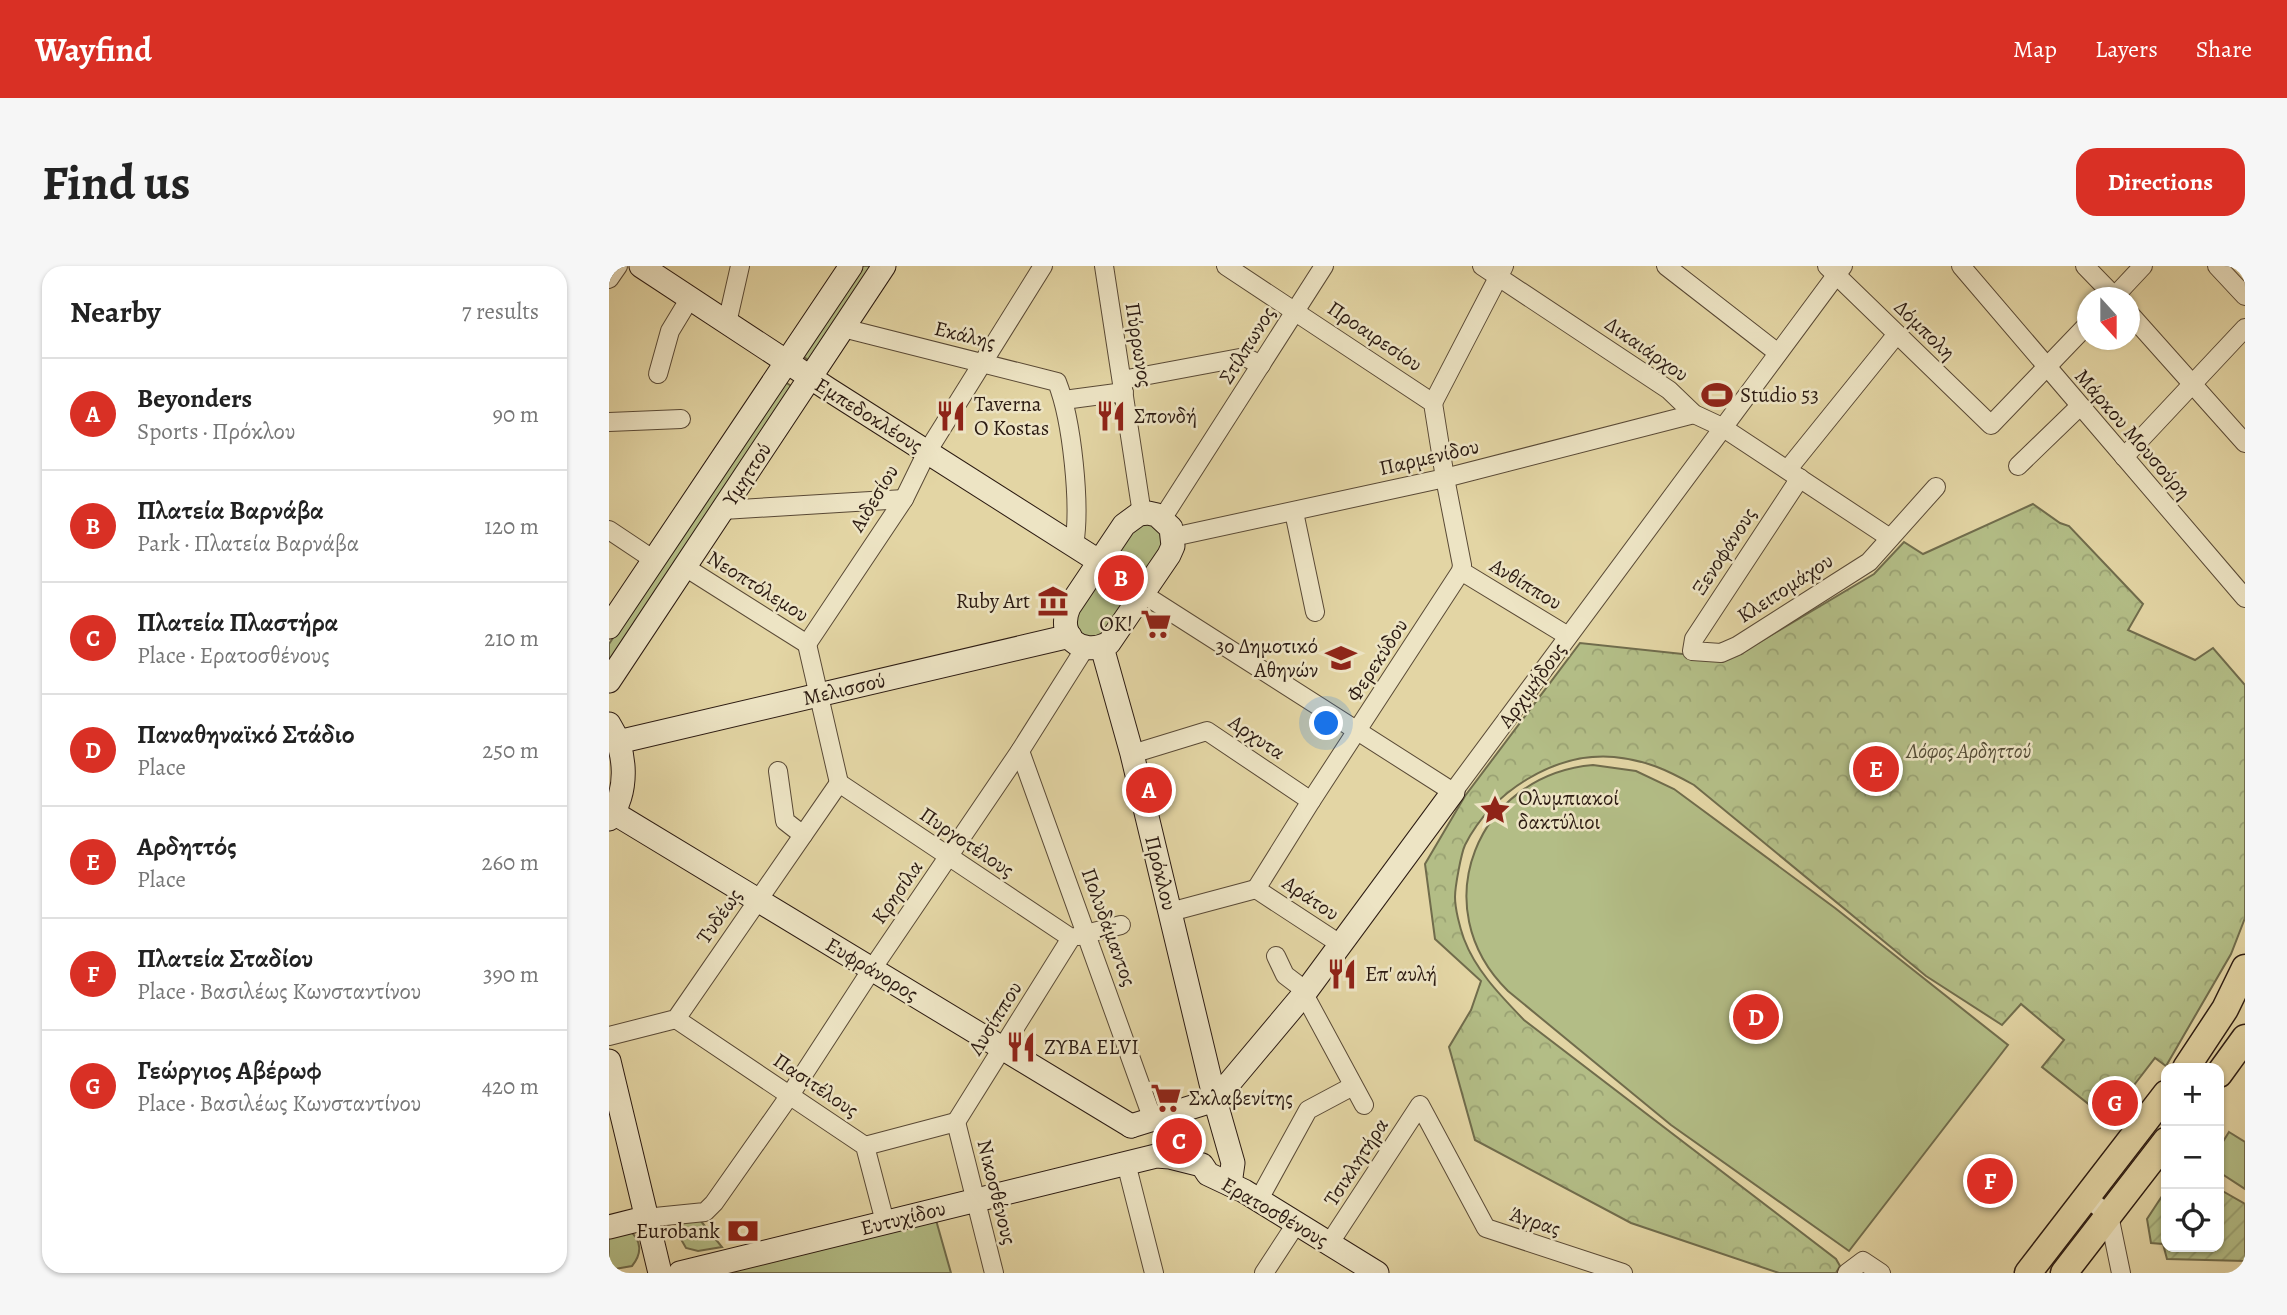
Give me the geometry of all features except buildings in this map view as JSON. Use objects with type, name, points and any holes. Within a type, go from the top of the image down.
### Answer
[{"type":"main road","points":[[2189,1063],[2214,1027],[2245,968]]},
{"type":"main road","points":[[2224,1068],[2244,1042]]},
{"type":"main road","points":[[2028,1273],[2161,1100]]},
{"type":"main road","points":[[2064,1273],[2161,1148]]},
{"type":"street","points":[[609,279],[618,266]]},
{"type":"street","name":"Εμπεδοκλέους","points":[[641,266],[810,378],[1100,562]]},
{"type":"street","points":[[727,323],[740,266]]},
{"type":"street","name":"Υμηττού","points":[[609,627],[851,266]]},
{"type":"street","name":"Υμηττού","points":[[609,681],[884,266]]},
{"type":"street","name":"Αιδεσίου","points":[[807,644],[904,499],[927,452],[1043,266]]},
{"type":"street","name":"Πύρρωνος","points":[[1104,266],[1123,386],[1159,523]]},
{"type":"street","name":"Στίλπωνος","points":[[1159,523],[1324,266]]},
{"type":"street","name":"Δικαιάρχου","points":[[1482,266],[1501,271],[1669,390],[1694,414],[1722,427],[1891,538]]},
{"type":"street","points":[[1666,266],[1778,353]]},
{"type":"street","name":"Μάρκου Μουσούρη","points":[[1961,266],[2245,598]]},
{"type":"street","points":[[2085,266],[2105,287]]},
{"type":"street","points":[[2124,287],[2143,266]]},
{"type":"street","points":[[2217,266],[2245,296]]},
{"type":"street","name":"Προαιρεσίου","points":[[1233,268],[1433,403]]},
{"type":"street","name":"Αρχιμήδους","points":[[1215,1100],[1305,993],[1778,353],[1835,269]]},
{"type":"street","name":"Δόμπολη","points":[[1835,269],[1897,334],[1991,425],[2047,368]]},
{"type":"street","points":[[1461,571],[1433,403],[1501,271]]},
{"type":"street","points":[[658,374],[670,331],[690,298]]},
{"type":"street","points":[[2140,324],[2244,439]]},
{"type":"street","name":"Εκάλης","points":[[843,328],[1058,382],[1064,400]]},
{"type":"street","points":[[2124,457],[2245,328]]},
{"type":"street","name":"Ξενοφάνους","points":[[1692,651],[1694,639],[1794,474],[1897,334]]},
{"type":"street","points":[[2047,368],[2077,337]]},
{"type":"street","points":[[1074,545],[1078,524],[1064,400],[1245,357],[1261,365]]},
{"type":"street","points":[[2018,466],[2080,406]]},
{"type":"street","name":"Παρμενίδου","points":[[1159,523],[1294,512],[1445,478],[1694,414]]},
{"type":"street","points":[[609,422],[681,419]]},
{"type":"street","name":"Κλειτομάχου","points":[[1692,651],[1721,653],[1737,646],[1869,562],[1936,487]]},
{"type":"street","points":[[723,510],[904,499]]},
{"type":"street","points":[[1294,512],[1315,612]]},
{"type":"street","points":[[1130,519],[1159,523],[1169,555],[1115,637],[1085,644],[1065,623],[1066,615],[1130,519]]},
{"type":"street","points":[[609,530],[654,560]]},
{"type":"street","name":"Νεοπτόλεμου","points":[[685,567],[807,644]]},
{"type":"street","name":"Ανθίππου","points":[[1461,571],[1568,636]]},
{"type":"street","name":"Φερεκύδου","points":[[1256,889],[1461,571]]},
{"type":"street","points":[[1143,594],[1453,792]]},
{"type":"street","points":[[807,644],[839,783]]},
{"type":"street","name":"Μελισσού","points":[[614,733],[1085,644]]},
{"type":"street","name":"Κρησίλα","points":[[645,1218],[705,1212],[709,1209],[790,1095],[872,969],[949,858],[1020,751],[1085,644]]},
{"type":"street","name":"Πρόκλου","points":[[1085,644],[1132,754],[1215,1100],[1233,1163],[1230,1184]]},
{"type":"street","name":"Αρχυτα","points":[[1132,754],[1207,731],[1311,801]]},
{"type":"street","points":[[611,816],[621,792],[624,768],[614,733]]},
{"type":"street","name":"Πολυδάμαντος","points":[[1020,751],[1142,1123]]},
{"type":"street","points":[[778,771],[785,821],[803,835]]},
{"type":"street","name":"Τυδέως","points":[[675,1019],[839,783]]},
{"type":"street","name":"Πυργοτέλους","points":[[839,783],[949,858],[1079,936]]},
{"type":"street","name":"Ευφράνορος","points":[[611,816],[758,900],[1003,1048],[1142,1123]]},
{"type":"street","points":[[1170,912],[1256,889]]},
{"type":"street","name":"Αράτου","points":[[1256,889],[1340,944]]},
{"type":"street","points":[[1079,936],[1121,925]]},
{"type":"street","name":"Λυσίππου","points":[[956,1122],[1079,936]]},
{"type":"street","points":[[1276,956],[1285,975],[1305,993],[1364,1105]]},
{"type":"street","points":[[609,1036],[675,1019]]},
{"type":"street","name":"Πασιτέλους","points":[[675,1019],[865,1146],[885,1222]]},
{"type":"street","points":[[609,1061],[660,1273]]},
{"type":"street","points":[[1258,1201],[1308,1110],[1353,1086]]},
{"type":"street","points":[[1154,1273],[1136,1162],[1128,1130],[1215,1100]]},
{"type":"street","name":"Τσικλητήρα","points":[[1329,1244],[1420,1105]]},
{"type":"street","name":"Άγρας","points":[[1420,1105],[1486,1228],[1623,1273]]},
{"type":"street","points":[[865,1146],[956,1122]]},
{"type":"street","name":"Νικοσθένους","points":[[956,1122],[993,1273]]},
{"type":"street","name":"Ερατοσθένους","points":[[1136,1162],[1156,1156],[1202,1165],[1208,1174],[1230,1184],[1377,1273]]},
{"type":"street","name":"Ευτυχίδου","points":[[680,1273],[1136,1162]]},
{"type":"street","points":[[2086,1197],[2109,1215],[2121,1273]]},
{"type":"street","points":[[609,1227],[645,1218]]},
{"type":"street","points":[[1264,1273],[1296,1224]]},
{"type":"street","points":[[1848,1271],[1863,1261],[1881,1273]]},
{"type":"green space","points":[[855,266],[883,266],[817,366],[798,353]]},
{"type":"green space","points":[[782,380],[799,391],[609,681],[609,644]]},
{"type":"green space","name":"Λόφος Αρδηττού","points":[[2033,504],[2060,523],[2069,526],[2143,604],[2128,630],[2195,660],[2213,648],[2245,685],[2245,918],[2231,954],[2168,1063],[2162,1063],[2155,1058],[2131,1089],[2091,1106],[2042,1067],[2064,1040],[2021,1004],[2002,1025],[1926,976],[1694,785],[1646,763],[1626,758],[1591,757],[1569,761],[1527,779],[1491,808],[1465,845],[1455,902],[1462,935],[1469,951],[1490,982],[1524,1020],[1836,1259],[1840,1266],[1836,1273],[1779,1273],[1631,1223],[1475,1140],[1449,1047],[1471,1010],[1481,981],[1435,939],[1425,864],[1465,796],[1580,643],[1720,658],[1736,656],[1874,574],[1904,542],[1923,554]]},
{"type":"green space","points":[[1145,518],[1167,539],[1109,633],[1082,640],[1071,615],[1128,527]]},
{"type":"green space","points":[[1593,765],[1636,771],[1674,789],[1835,908],[2008,1045],[1849,1251],[1671,1125],[1508,991],[1482,958],[1469,922],[1467,886],[1475,851],[1493,819],[1519,793],[1553,774]]},
{"type":"green space","points":[[2229,1132],[2245,1142],[2245,1189],[2224,1175],[2224,1140]]},
{"type":"green space","points":[[2224,1192],[2245,1204],[2245,1261],[2167,1259],[2165,1252],[2224,1252]]},
{"type":"green space","points":[[2161,1198],[2161,1244],[2151,1243],[2147,1219]]},
{"type":"green space","points":[[934,1213],[951,1273],[700,1273]]},
{"type":"green space","points":[[700,1220],[722,1247],[698,1251],[686,1248],[678,1234],[680,1223]]},
{"type":"green space","points":[[609,1231],[630,1231],[637,1239],[639,1252],[632,1266],[609,1270]]},
{"type":"place","name":"Studio 53","points":[[1717,395]]},
{"type":"place","name":"Taverna O Kostas","points":[[951,416]]},
{"type":"place","name":"Σπονδή","points":[[1111,416]]},
{"type":"place","name":"Πλατεία Βαρνάβα","points":[[1121,578]]},
{"type":"place","name":"Ruby Art","points":[[1053,601]]},
{"type":"place","name":"OK!","points":[[1156,624]]},
{"type":"place","name":"3ο Δημοτικό Αθηνών","points":[[1341,658]]},
{"type":"place","name":"Αρδηττός","points":[[1876,769]]},
{"type":"place","name":"Beyonders","points":[[1149,790]]},
{"type":"place","name":"Ολυμπιακοί δακτύλιοι","points":[[1495,810]]},
{"type":"place","name":"Επ' αυλή","points":[[1342,974]]},
{"type":"place","name":"Παναθηναϊκό Στάδιο","points":[[1756,1017]]},
{"type":"place","name":"ΖΥΒΑ ELVI","points":[[1021,1047]]},
{"type":"place","name":"Σκλαβενίτης","points":[[1166,1098]]},
{"type":"place","name":"Γεώργιος Αβέρωφ","points":[[2115,1103]]},
{"type":"place","name":"Πλατεία Πλαστήρα","points":[[1179,1141]]},
{"type":"place","name":"Πλατεία Σταδίου","points":[[1990,1181]]},
{"type":"place","name":"Eurobank","points":[[743,1231]]}]
